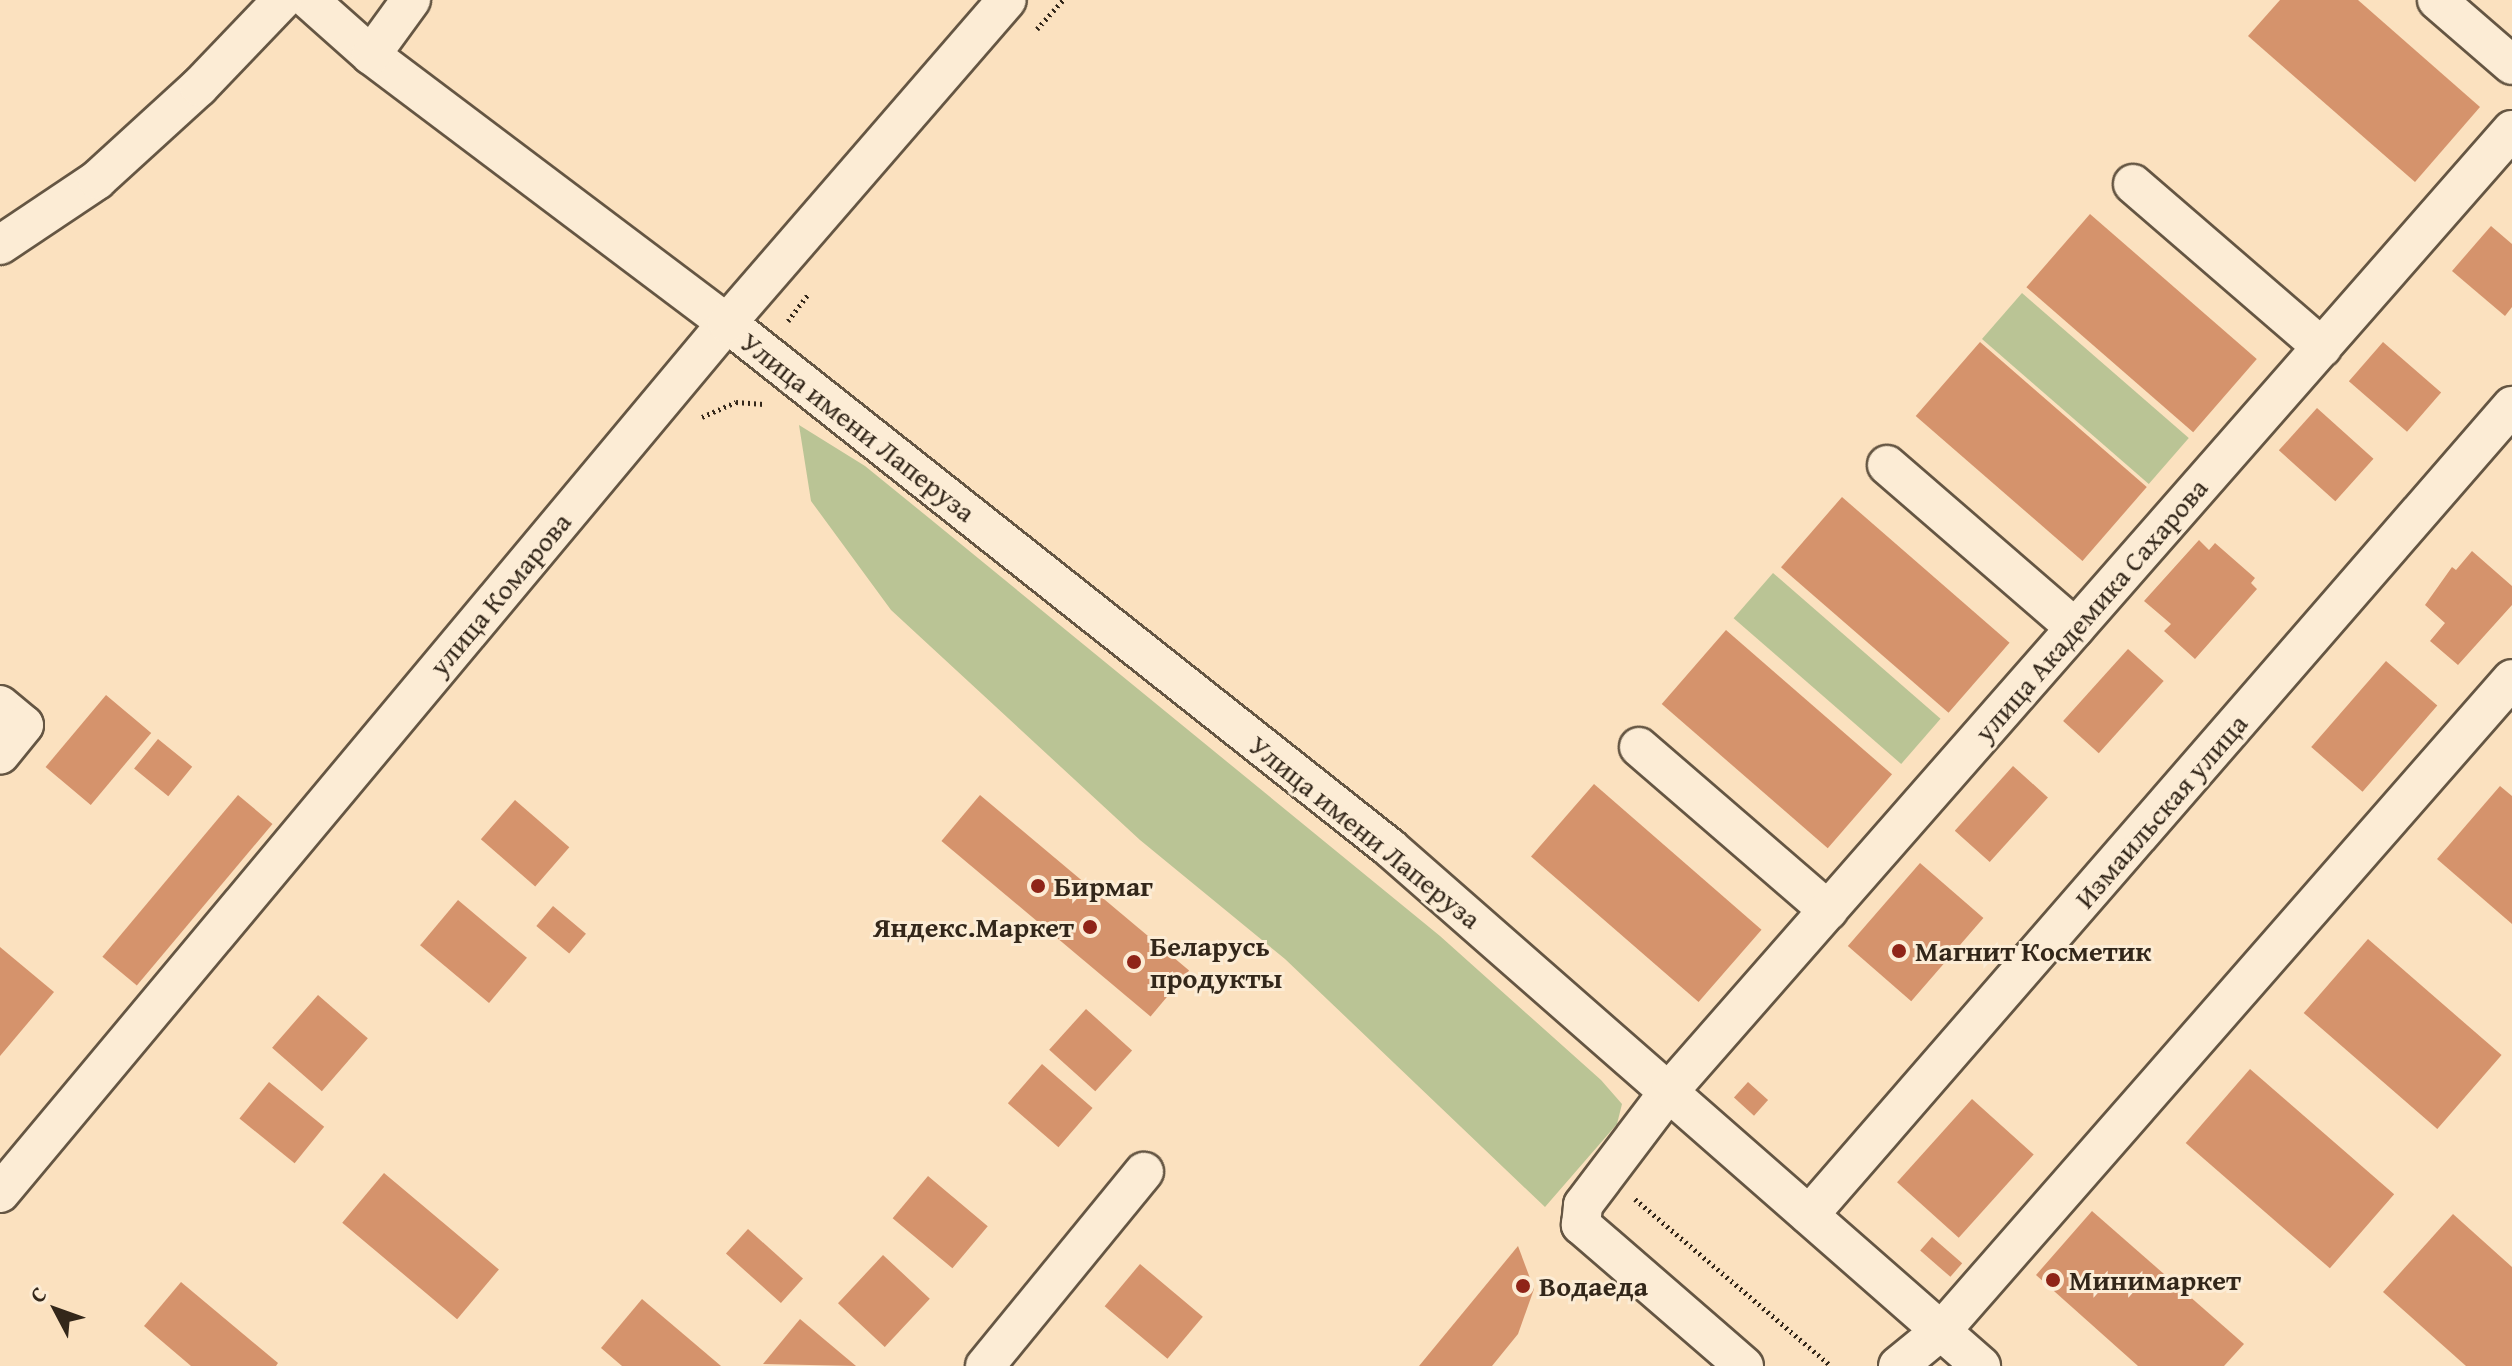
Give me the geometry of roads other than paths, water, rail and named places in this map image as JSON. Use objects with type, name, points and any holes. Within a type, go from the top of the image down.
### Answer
[{"type":"street","points":[[0,245],[97,180],[199,87],[282,0]]},
{"type":"street","name":"Улица имени Лаперуза","points":[[309,0],[371,55],[727,323],[791,395],[1390,848],[1670,1090],[1981,1366]]},
{"type":"street","points":[[371,55],[411,0]]},
{"type":"street","name":"улица Комарова","points":[[0,1193],[727,323],[1007,0]]},
{"type":"street","points":[[2437,0],[2512,65]]},
{"type":"street","name":"улица Академика Сахарова","points":[[1744,1366],[1581,1225],[1583,1205],[1670,1090],[2512,130]]},
{"type":"street","points":[[2133,184],[2322,347]]},
{"type":"street","name":"Измаильская улица","points":[[1809,1215],[2512,406]]},
{"type":"street","points":[[1887,465],[2075,628]]},
{"type":"street","points":[[1898,1366],[1942,1330],[2512,679]]},
{"type":"street","points":[[0,705],[24,725],[0,755]]},
{"type":"street","points":[[1639,747],[1828,910]]},
{"type":"street","points":[[985,1366],[1144,1172]]},
{"type":"place","name":"Бирмаг","points":[[1038,886]]},
{"type":"place","name":"Яндекс.Маркет","points":[[1090,927]]},
{"type":"place","name":"Магнит Косметик","points":[[1899,951]]},
{"type":"place","name":"Беларусь продукты","points":[[1134,962]]},
{"type":"place","name":"Минимаркет","points":[[2053,1280]]},
{"type":"place","name":"Водаеда","points":[[1523,1286]]}]
